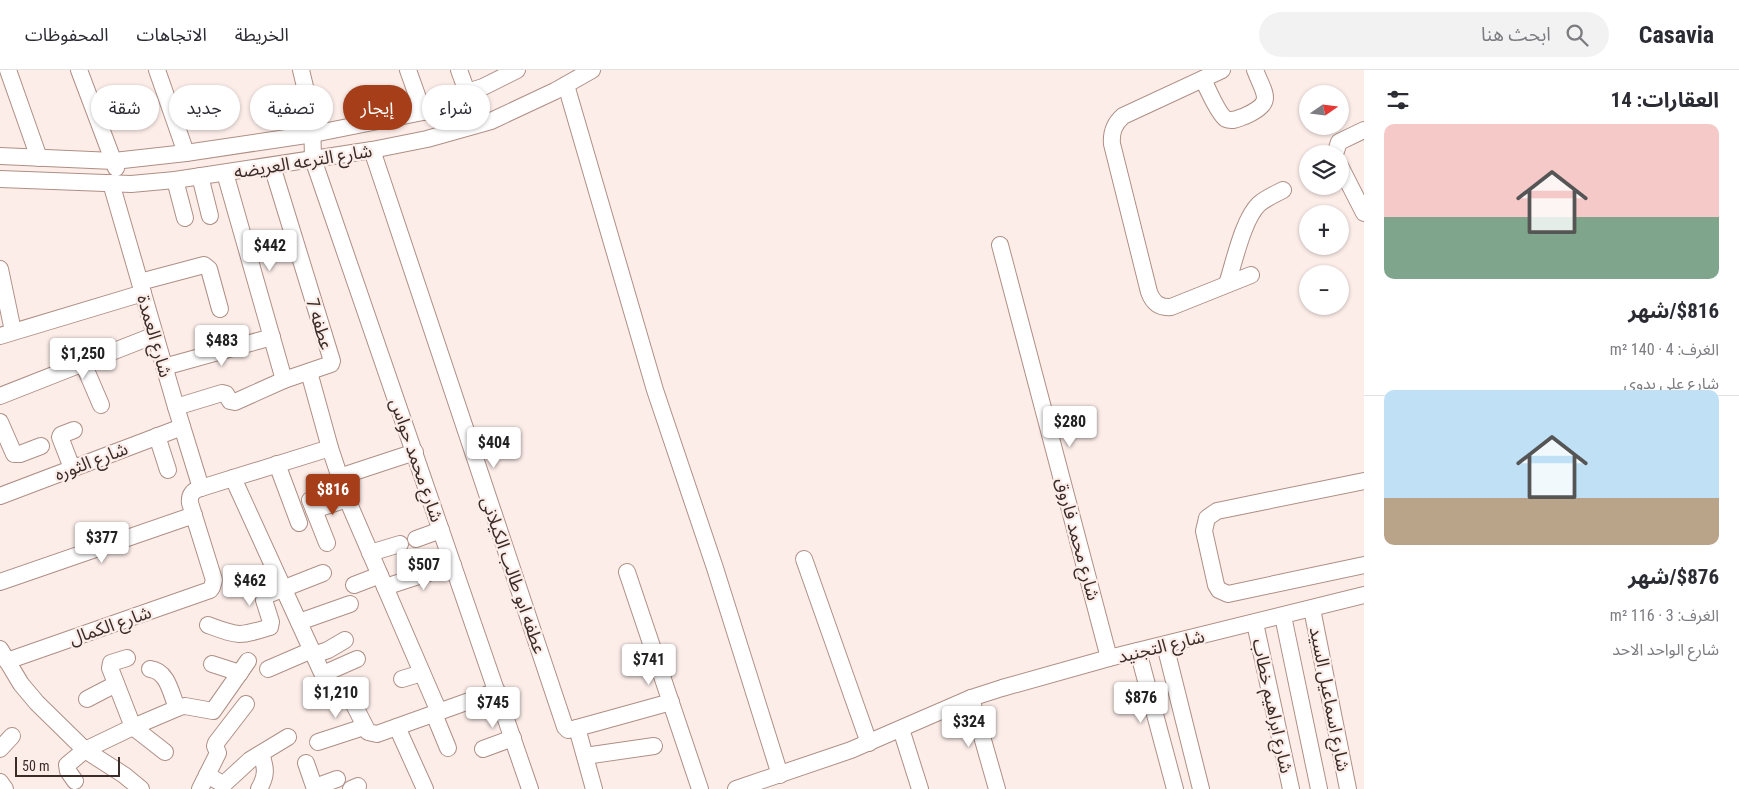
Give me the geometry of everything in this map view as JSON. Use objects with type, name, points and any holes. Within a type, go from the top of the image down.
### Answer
[{"type":"street","points":[[8,70],[39,158]]},
{"type":"street","name":"شارع العمدة","points":[[79,70],[114,161],[117,184],[141,288],[201,488]]},
{"type":"street","points":[[156,70],[186,152]]},
{"type":"street","name":"شارع محمد حواس","points":[[301,70],[312,111],[314,159],[530,789]]},
{"type":"street","points":[[408,70],[422,109]]},
{"type":"street","points":[[459,70],[464,85]]},
{"type":"street","name":"شارع الترعه العريضه","points":[[487,85],[517,70]]},
{"type":"street","name":"شارع الترعه العريضه","points":[[0,179],[117,184],[175,180],[372,150],[427,139],[479,125],[566,85],[592,70]]},
{"type":"street","points":[[1222,70],[1123,116],[1112,131],[1112,144],[1151,298],[1160,306],[1171,307],[1251,275]]},
{"type":"street","points":[[1203,79],[1222,116],[1228,120],[1236,120],[1260,109],[1263,105],[1265,96],[1255,70]]},
{"type":"street","points":[[566,85],[655,390],[716,568],[780,775]]},
{"type":"street","name":"شارع الترعه العريضه","points":[[0,156],[114,161],[313,134],[422,112]]},
{"type":"street","points":[[1338,145],[1342,139],[1364,130]]},
{"type":"street","name":"عطفه ابو طالب الكيلانى","points":[[372,150],[565,728],[568,730],[577,728]]},
{"type":"street","name":"عطفه 7","points":[[272,166],[332,363],[329,366],[310,372]]},
{"type":"street","points":[[225,173],[284,380]]},
{"type":"street","points":[[200,176],[210,216]]},
{"type":"street","points":[[175,180],[185,218]]},
{"type":"street","points":[[1349,183],[1364,212]]},
{"type":"street","points":[[1227,284],[1239,245],[1253,211],[1263,201],[1283,190]]},
{"type":"street","name":"شارع محمد فاروق","points":[[1000,245],[1109,658]]},
{"type":"street","points":[[0,269],[7,333],[204,265],[209,269],[220,309]]},
{"type":"street","points":[[0,396],[155,335]]},
{"type":"street","points":[[164,367],[272,337]]},
{"type":"street","points":[[83,363],[101,405]]},
{"type":"street","points":[[176,408],[222,393],[226,394],[230,401],[235,402],[284,380],[310,372],[330,448],[347,499],[422,673],[448,748]]},
{"type":"street","points":[[0,422],[14,454],[20,454],[40,446]]},
{"type":"street","name":"شارع الثوره","points":[[0,496],[182,427]]},
{"type":"street","points":[[72,468],[60,437],[74,430]]},
{"type":"street","points":[[158,436],[168,470]]},
{"type":"street","points":[[0,582],[194,515],[190,496],[195,490],[330,448]]},
{"type":"street","points":[[339,477],[414,452]]},
{"type":"street","points":[[277,464],[299,523]]},
{"type":"street","points":[[233,478],[330,688],[346,692],[350,696],[371,730]]},
{"type":"street","points":[[1364,481],[1217,511],[1207,518],[1204,526],[1216,585],[1219,590],[1228,594],[1364,565]]},
{"type":"street","points":[[327,543],[312,505],[347,499]]},
{"type":"street","name":"شارع الكمال","points":[[3,655],[210,590],[213,577],[194,515]]},
{"type":"street","points":[[416,539],[442,530]]},
{"type":"street","points":[[370,553],[400,544]]},
{"type":"street","points":[[804,559],[869,743]]},
{"type":"street","points":[[354,585],[382,581],[453,565]]},
{"type":"street","points":[[627,572],[700,789]]},
{"type":"street","points":[[208,625],[231,634],[240,635],[270,627],[271,622],[264,598],[269,594],[323,574]]},
{"type":"street","name":"شارع التجنيد","points":[[738,789],[869,743],[971,698],[1038,677],[1312,609],[1363,599]]},
{"type":"street","points":[[299,622],[350,604]]},
{"type":"street","name":"شارع اسماعيل السيد","points":[[1312,609],[1348,789]]},
{"type":"street","points":[[1283,616],[1319,789]]},
{"type":"street","name":"شارع ابراهيم خطاب","points":[[1255,623],[1291,789]]},
{"type":"street","points":[[268,669],[313,652],[328,650],[345,640]]},
{"type":"street","points":[[1165,645],[1201,789]]},
{"type":"street","points":[[1138,651],[1175,789]]},
{"type":"street","points":[[3,655],[30,696],[85,750],[124,775],[140,789]]},
{"type":"street","points":[[128,658],[110,664],[116,684],[133,726],[165,752]]},
{"type":"street","points":[[323,674],[356,659]]},
{"type":"street","points":[[74,781],[67,766],[85,750],[133,726],[177,708],[185,706],[213,711],[244,667],[212,664]]},
{"type":"street","points":[[150,670],[158,671],[164,676],[177,708]]},
{"type":"street","points":[[402,680],[422,673]]},
{"type":"street","points":[[87,698],[116,684]]},
{"type":"street","points":[[318,742],[371,730],[397,727],[497,691]]},
{"type":"street","points":[[971,698],[997,789]]},
{"type":"street","points":[[594,789],[577,728],[671,702]]},
{"type":"street","points":[[246,704],[216,743],[218,753],[203,782],[224,783],[250,760],[288,737]]},
{"type":"street","points":[[397,727],[425,789]]},
{"type":"street","points":[[901,729],[920,789]]},
{"type":"street","points":[[0,749],[12,736]]},
{"type":"street","points":[[483,749],[512,738]]},
{"type":"street","points":[[585,756],[654,746]]},
{"type":"street","points":[[259,789],[264,781],[266,771],[260,754]]},
{"type":"street","points":[[306,764],[315,788],[337,779]]}]
